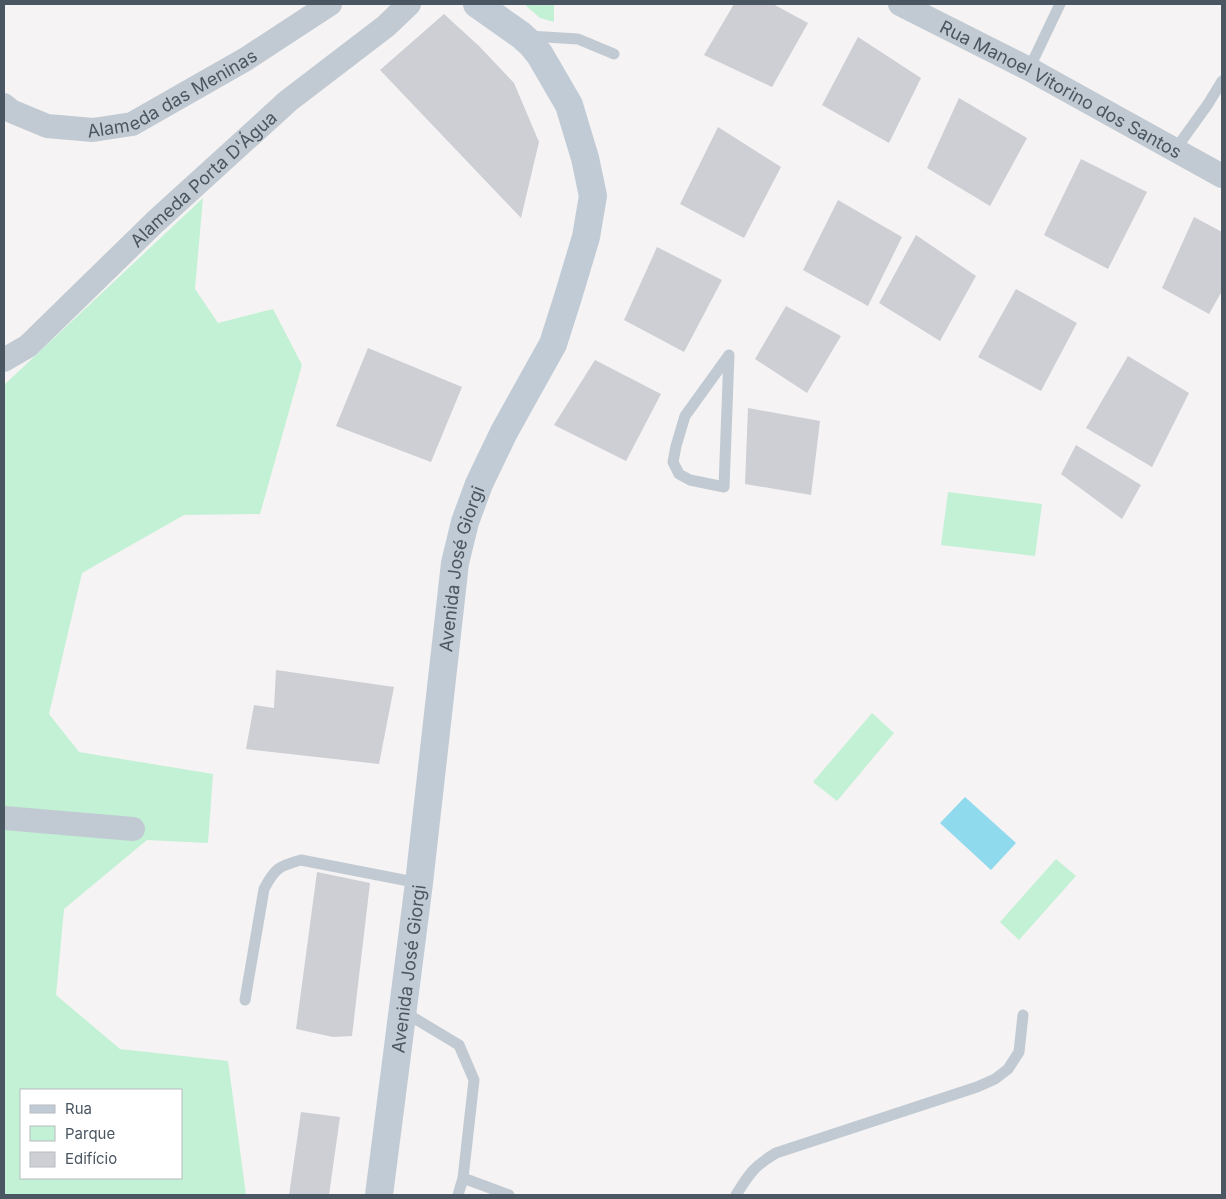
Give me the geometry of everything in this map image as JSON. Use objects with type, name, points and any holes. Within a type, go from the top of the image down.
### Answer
[{"type":"street","name":"Alameda das Meninas","points":[[4,105],[11,111],[47,126],[93,130],[132,124],[246,59],[330,4]]},
{"type":"street","name":"Alameda Porta D'Água","points":[[4,360],[28,346],[155,222],[288,101],[386,26],[409,4]]},
{"type":"street","name":"Avenida José Giorgi","points":[[379,1195],[419,883],[455,563],[465,522],[479,484],[504,432],[553,344],[586,237],[593,196],[585,158],[569,105],[540,55],[521,35],[478,4]]},
{"type":"street","name":"Rua Manoel Vitorino dos Santos","points":[[900,4],[1029,69],[1222,176]]},
{"type":"street","points":[[4,818],[133,829]]},
{"type":"lane","points":[[1029,69],[1060,4]]},
{"type":"lane","points":[[521,35],[578,39],[614,54]]},
{"type":"lane","points":[[1175,150],[1222,81]]},
{"type":"lane","points":[[729,356],[727,421],[724,487],[690,480],[678,474],[673,462],[685,416],[729,356]]},
{"type":"lane","points":[[245,1000],[264,889],[271,876],[283,864],[301,860],[419,883]]},
{"type":"lane","points":[[402,1011],[459,1045],[474,1080],[463,1178],[458,1195]]},
{"type":"lane","points":[[736,1195],[750,1173],[763,1161],[776,1153],[977,1087],[995,1079],[1008,1069],[1019,1052],[1023,1016]]},
{"type":"lane","points":[[463,1178],[509,1195]]},
{"type":"green space","points":[[524,4],[554,4],[554,22],[540,18]]},
{"type":"green space","points":[[203,198],[195,289],[218,323],[273,309],[302,365],[260,514],[184,515],[82,573],[49,714],[79,752],[213,774],[208,843],[147,840],[64,909],[56,995],[120,1049],[228,1061],[246,1195],[4,1195],[4,385]]},
{"type":"green space","points":[[948,492],[1042,504],[1035,556],[941,545]]},
{"type":"green space","points":[[872,713],[894,733],[837,801],[813,782]]},
{"type":"green space","points":[[1056,859],[1076,876],[1019,940],[1000,922]]},
{"type":"water","points":[[965,797],[1016,843],[991,870],[940,823]]},
{"type":"building","points":[[734,4],[773,4],[808,23],[772,87],[704,55]]},
{"type":"building","points":[[444,14],[479,46],[514,83],[539,142],[521,218],[380,70]]},
{"type":"building","points":[[858,37],[921,78],[889,143],[822,105]]},
{"type":"building","points":[[959,98],[1027,138],[990,206],[927,168]]},
{"type":"building","points":[[718,127],[781,167],[744,238],[680,204]]},
{"type":"building","points":[[1081,159],[1147,192],[1108,269],[1044,235]]},
{"type":"building","points":[[838,200],[902,237],[868,306],[803,270]]},
{"type":"building","points":[[1194,217],[1222,232],[1222,291],[1209,314],[1162,288]]},
{"type":"building","points":[[916,235],[976,276],[940,341],[879,303]]},
{"type":"building","points":[[657,247],[722,280],[684,352],[624,320]]},
{"type":"building","points":[[1016,289],[1077,323],[1041,391],[978,357]]},
{"type":"building","points":[[786,306],[841,336],[807,393],[755,359]]},
{"type":"building","points":[[368,348],[462,387],[431,462],[336,426]]},
{"type":"building","points":[[1128,356],[1189,393],[1152,467],[1086,428]]},
{"type":"building","points":[[595,360],[661,394],[626,461],[554,425]]},
{"type":"building","points":[[748,408],[820,421],[811,495],[745,484]]},
{"type":"building","points":[[1076,445],[1141,485],[1122,519],[1061,474]]},
{"type":"building","points":[[276,670],[394,687],[379,764],[246,749],[254,705],[274,708]]},
{"type":"building","points":[[317,872],[370,883],[352,1036],[333,1037],[296,1029]]},
{"type":"building","points":[[301,1112],[340,1117],[329,1195],[289,1195]]}]
